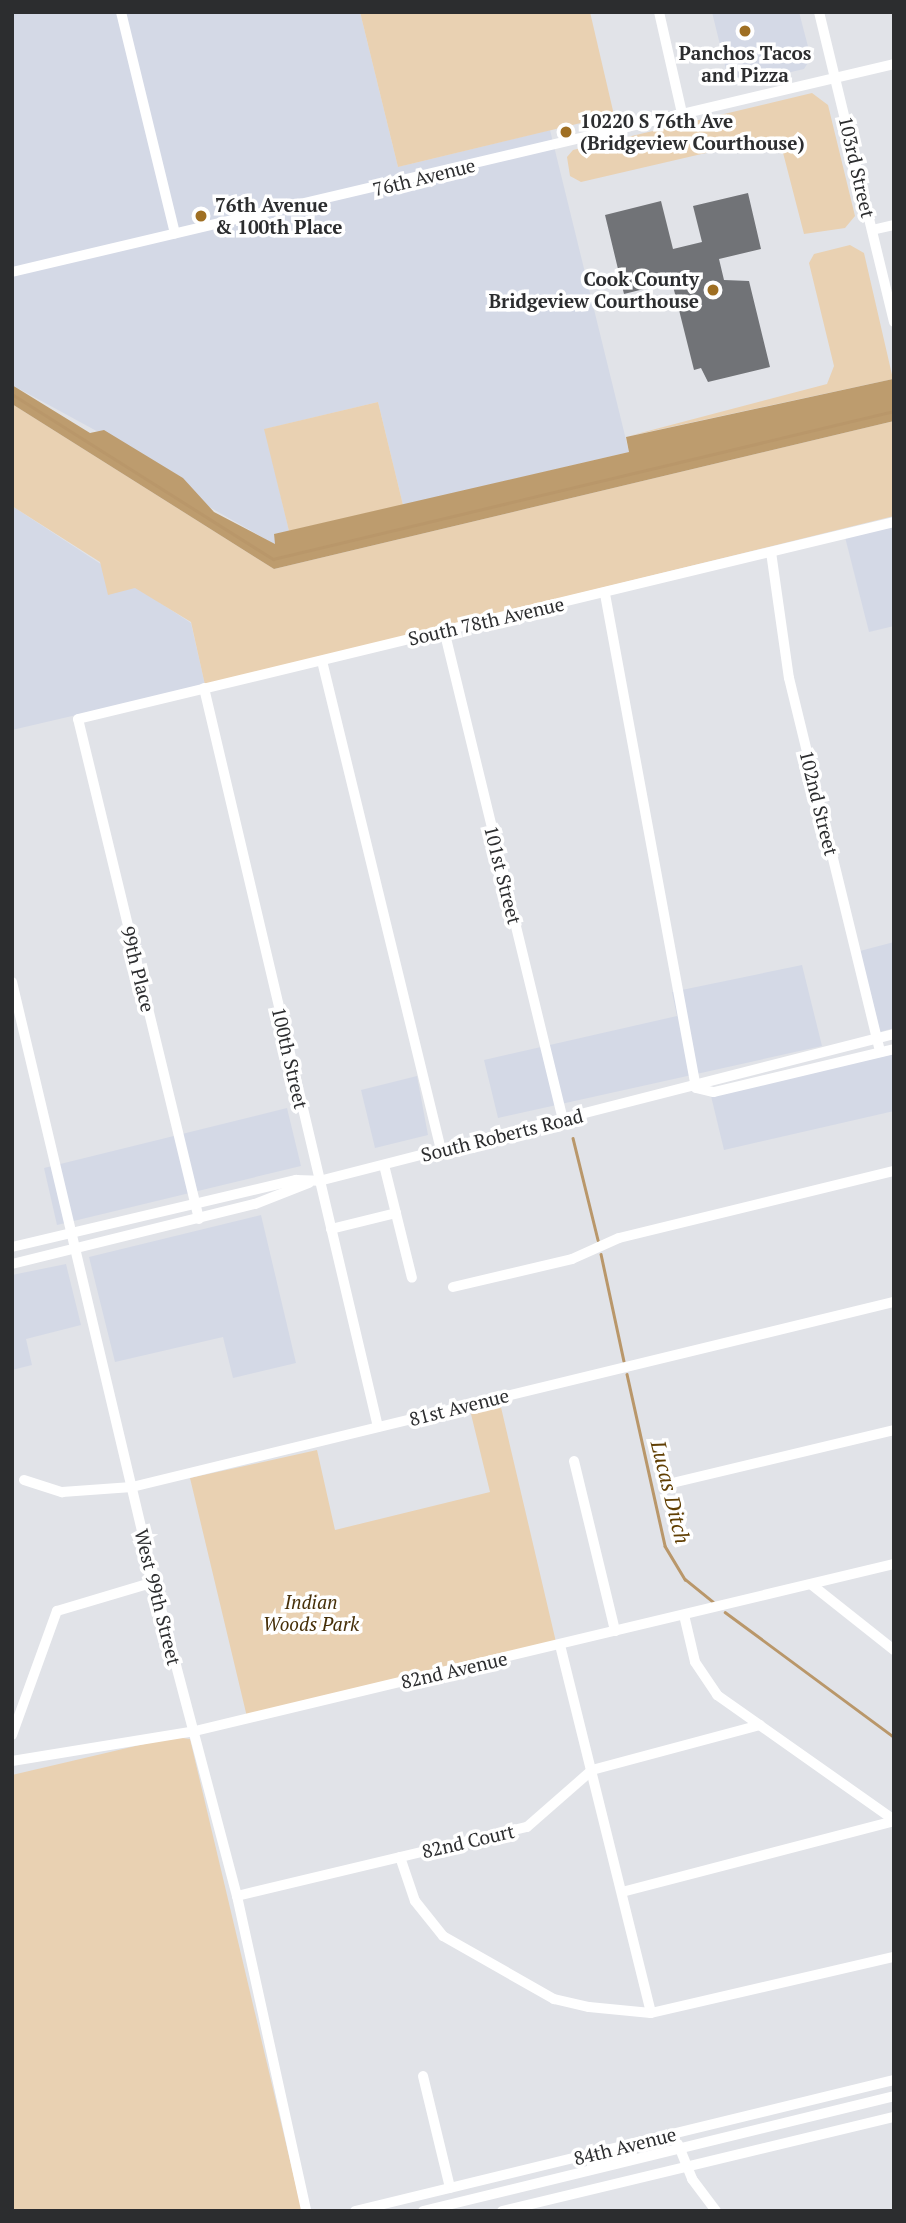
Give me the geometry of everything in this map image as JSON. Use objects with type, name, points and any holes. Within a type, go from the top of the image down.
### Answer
[{"type":"street","points":[[121,12],[174,233]]},
{"type":"street","points":[[659,12],[682,113]]},
{"type":"street","name":"103rd Street","points":[[819,12],[894,322]]},
{"type":"street","name":"76th Avenue","points":[[12,272],[894,64]]},
{"type":"street","points":[[872,230],[894,225]]},
{"type":"street","name":"South 78th Avenue","points":[[78,719],[444,630],[605,594],[894,522]]},
{"type":"street","name":"102nd Street","points":[[771,552],[789,678],[880,1052]]},
{"type":"street","points":[[605,594],[696,1088]]},
{"type":"street","name":"101st Street","points":[[444,630],[563,1120]]},
{"type":"street","points":[[321,661],[441,1150]]},
{"type":"street","name":"100th Street","points":[[204,688],[314,1182],[331,1229],[378,1427]]},
{"type":"street","name":"99th Place","points":[[78,719],[198,1219]]},
{"type":"street","name":"West 99th Street","points":[[12,982],[154,1582],[237,1896],[306,2211]]},
{"type":"street","name":"South Roberts Road","points":[[12,1264],[198,1219],[314,1182],[696,1088],[894,1034]]},
{"type":"street","name":"South Roberts Road","points":[[696,1088],[714,1092],[894,1049]]},
{"type":"street","points":[[384,1165],[412,1278]]},
{"type":"street","points":[[453,1287],[584,1255],[619,1238],[894,1171]]},
{"type":"street","name":"South Roberts Road","points":[[12,1247],[296,1180],[314,1182]]},
{"type":"street","points":[[331,1229],[396,1213]]},
{"type":"street","name":"81st Avenue","points":[[24,1480],[62,1492],[132,1486],[894,1302]]},
{"type":"street","points":[[668,1484],[894,1430]]},
{"type":"street","points":[[574,1461],[615,1631]]},
{"type":"street","name":"82nd Avenue","points":[[12,1761],[195,1731],[894,1564]]},
{"type":"street","points":[[12,1735],[57,1611],[154,1582]]},
{"type":"street","points":[[812,1585],[894,1650]]},
{"type":"street","points":[[684,1615],[705,1681],[760,1725],[894,1820]]},
{"type":"street","points":[[560,1645],[651,2013]]},
{"type":"street","name":"82nd Court","points":[[237,1896],[527,1827],[592,1770],[760,1725]]},
{"type":"street","points":[[622,1892],[894,1820]]},
{"type":"street","points":[[400,1857],[415,1901],[443,1936],[554,1999],[651,2013],[894,1957]]},
{"type":"street","points":[[423,2076],[450,2188]]},
{"type":"street","name":"84th Avenue","points":[[355,2211],[894,2080]]},
{"type":"street","name":"84th Avenue","points":[[423,2211],[894,2096]]},
{"type":"street","points":[[502,2211],[894,2117]]},
{"type":"street","points":[[676,2134],[685,2167],[716,2211]]},
{"type":"shaded area","points":[[12,12],[360,12],[398,167],[550,130],[629,452],[403,505],[378,402],[265,429],[289,531],[274,534],[276,545],[197,500],[183,478],[12,385]]},
{"type":"shaded area","points":[[712,12],[799,12],[811,58],[804,69],[730,86]]},
{"type":"shaded area","points":[[893,379],[894,421],[274,569],[12,404],[12,385],[90,433],[104,430],[183,478],[214,512],[275,544],[274,534],[629,452],[626,437]]},
{"type":"shaded area","points":[[12,506],[191,623],[205,685],[12,730]]},
{"type":"shaded area","points":[[894,525],[894,626],[869,632],[845,537]]},
{"type":"shaded area","points":[[894,942],[894,1028],[880,1032],[860,951]]},
{"type":"shaded area","points":[[802,965],[822,1046],[498,1118],[484,1060],[677,1016],[672,992]]},
{"type":"shaded area","points":[[894,1054],[894,1111],[724,1150],[711,1096]]},
{"type":"shaded area","points":[[417,1076],[428,1135],[375,1148],[361,1090]]},
{"type":"shaded area","points":[[287,1108],[301,1166],[57,1225],[44,1168]]},
{"type":"shaded area","points":[[261,1215],[296,1363],[233,1378],[223,1337],[115,1362],[89,1257]]},
{"type":"shaded area","points":[[66,1264],[81,1325],[26,1339],[32,1365],[12,1370],[12,1275]]},
{"type":"green space","points":[[360,12],[590,12],[614,115],[398,167]]},
{"type":"green space","points":[[812,93],[828,105],[855,216],[845,228],[804,234],[781,145],[771,138],[581,182],[570,176],[567,157],[573,150]]},
{"type":"green space","points":[[850,245],[864,253],[893,379],[629,436],[827,384],[834,366],[809,263],[814,254]]},
{"type":"green space","points":[[378,402],[403,505],[289,531],[264,429]]},
{"type":"green space","points":[[12,404],[274,569],[894,421],[894,516],[205,685],[191,622],[135,588],[108,595],[100,562],[12,506]]},
{"type":"green space","name":"Indian Woods Park","points":[[500,1403],[556,1642],[247,1717],[190,1478],[317,1450],[335,1530],[490,1492],[470,1410]]},
{"type":"green space","points":[[174,1737],[190,1739],[302,2211],[12,2211],[12,1775]]},
{"type":"building","name":"Cook County Bridgeview Courthouse","points":[[748,193],[761,249],[719,259],[724,280],[749,281],[770,367],[708,382],[701,368],[694,370],[672,282],[624,294],[605,215],[661,201],[673,249],[702,242],[693,206]]},
{"type":"waterway","points":[[12,394],[273,559],[894,411]]},
{"type":"waterway","name":"Lucas Ditch","points":[[573,1138],[598,1240]]},
{"type":"waterway","name":"Lucas Ditch","points":[[601,1254],[624,1361]]},
{"type":"waterway","name":"Lucas Ditch","points":[[627,1374],[665,1546],[685,1579],[713,1602]]},
{"type":"waterway","name":"Lucas Ditch","points":[[725,1612],[894,1737]]},
{"type":"place","name":"Panchos Tacos and Pizza","points":[[745,31]]},
{"type":"place","name":"10220 S 76th Ave (Bridgeview Courthouse)","points":[[566,132]]},
{"type":"place","name":"76th Avenue & 100th Place","points":[[201,216]]},
{"type":"place","name":"Cook County Bridgeview Courthouse","points":[[713,290]]}]
